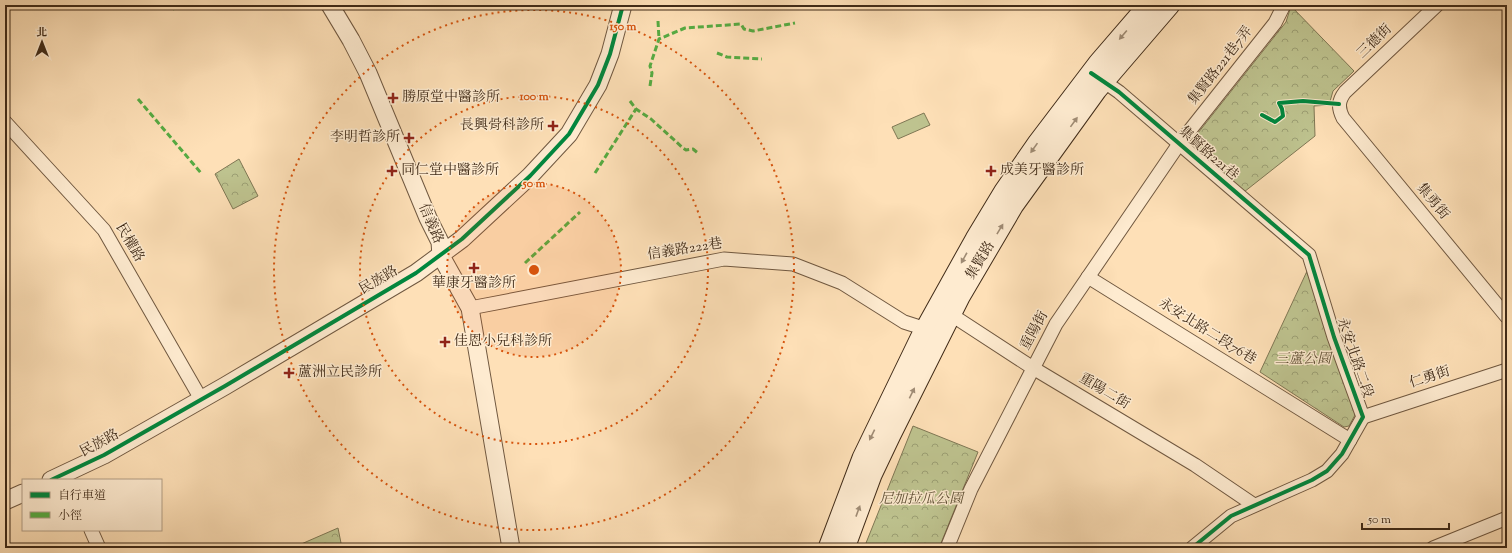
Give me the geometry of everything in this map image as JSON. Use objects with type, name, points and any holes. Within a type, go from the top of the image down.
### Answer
[{"type":"main road","name":"集賢路","points":[[828,548],[862,458],[933,331],[945,311],[960,296],[1014,205],[1098,77],[1148,5]]},
{"type":"main road","name":"集賢路","points":[[1098,77],[1170,5]]},
{"type":"main road","name":"集賢路","points":[[845,548],[872,475],[933,331]]},
{"type":"street","name":"信義路","points":[[330,5],[351,40],[373,85],[416,191],[440,242],[441,256],[470,308],[511,548]]},
{"type":"street","name":"民族路","points":[[62,478],[201,399],[416,273],[462,239],[530,176],[569,134],[598,85],[610,54],[623,5]]},
{"type":"street","name":"集賢路221巷7弄","points":[[1179,144],[1275,23],[1284,5]]},
{"type":"street","name":"三德街","points":[[1339,104],[1345,92],[1436,5]]},
{"type":"street","name":"集賢路221巷","points":[[1098,77],[1309,255]]},
{"type":"street","name":"集勇街","points":[[1339,104],[1339,111],[1343,118],[1507,317]]},
{"type":"street","name":"民權路","points":[[5,122],[104,230],[201,399]]},
{"type":"street","name":"重陽街","points":[[947,548],[971,489],[1056,324],[1179,144]]},
{"type":"street","name":"永安北路二段","points":[[1192,548],[1231,516],[1312,480],[1327,471],[1342,454],[1363,417],[1334,337],[1309,255]]},
{"type":"street","name":"信義路222巷","points":[[470,308],[724,259],[793,264],[842,283],[904,322],[933,331]]},
{"type":"street","name":"永安北路二段76巷","points":[[1088,277],[1350,440]]},
{"type":"street","name":"重陽二街","points":[[945,311],[1033,368],[1195,465],[1254,505]]},
{"type":"street","name":"仁勇街","points":[[1363,417],[1507,370]]},
{"type":"street","points":[[5,501],[22,493]]},
{"type":"street","points":[[1433,548],[1507,518]]},
{"type":"street","points":[[91,531],[99,548]]},
{"type":"green space","points":[[1291,6],[1354,71],[1333,91],[1329,105],[1314,106],[1315,136],[1244,192],[1194,146],[1194,138],[1286,22]]},
{"type":"green space","points":[[924,113],[930,125],[898,139],[892,127]]},
{"type":"green space","points":[[239,159],[258,196],[233,209],[215,174]]},
{"type":"green space","name":"三蘆公園","points":[[1308,269],[1355,410],[1355,415],[1349,426],[1344,427],[1260,372]]},
{"type":"green space","name":"尼加拉瓜公園","points":[[913,426],[978,452],[939,548],[864,548]]},
{"type":"green space","points":[[338,528],[342,548],[292,548]]},
{"type":"marked path","points":[[171,5],[175,10]]},
{"type":"marked path","points":[[658,21],[659,39]]},
{"type":"marked path","points":[[650,86],[652,73],[650,66],[659,39],[685,28],[741,24],[744,29],[753,31],[795,23]]},
{"type":"marked path","points":[[717,53],[727,57],[762,59]]},
{"type":"marked path","points":[[138,99],[201,173]]},
{"type":"marked path","points":[[630,101],[636,109],[651,119],[683,148],[686,150],[693,149],[699,154]]},
{"type":"marked path","points":[[595,173],[636,109]]},
{"type":"marked path","points":[[525,263],[580,212]]},
{"type":"cycle path","points":[[53,479],[104,455],[225,386],[416,273],[462,239],[530,176],[569,134],[598,85],[610,54],[623,5]]},
{"type":"cycle path","points":[[1091,73],[1119,92],[1309,255],[1334,337],[1363,417],[1342,454],[1327,471],[1312,480],[1231,516],[1192,548]]},
{"type":"cycle path","points":[[1262,115],[1275,122],[1283,116],[1279,103],[1303,101],[1339,104]]},
{"type":"place","name":"勝原堂中醫診所","points":[[393,98]]},
{"type":"place","name":"長興骨科診所","points":[[553,126]]},
{"type":"place","name":"李明哲診所","points":[[409,138]]},
{"type":"place","name":"同仁堂中醫診所","points":[[392,171]]},
{"type":"place","name":"成美牙醫診所","points":[[991,171]]},
{"type":"place","name":"華康牙醫診所","points":[[474,268]]},
{"type":"place","name":"佳恩小兒科診所","points":[[445,342]]},
{"type":"place","name":"蘆洲立民診所","points":[[289,373]]}]
